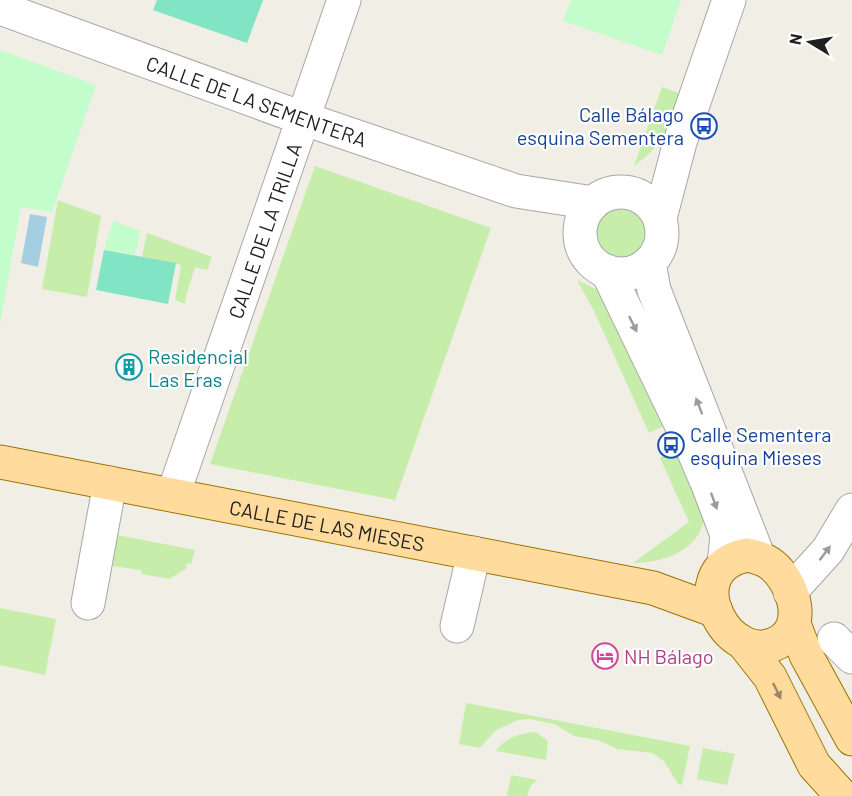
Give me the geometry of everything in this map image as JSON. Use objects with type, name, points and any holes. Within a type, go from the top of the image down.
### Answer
[{"type":"main road","name":"CALLE DE LAS MIESES","points":[[0,462],[653,588],[717,586]]},
{"type":"main road","points":[[842,796],[814,765],[770,677],[744,644],[727,630],[717,586],[736,557],[747,555],[767,560],[779,571],[795,607],[794,624],[806,655],[852,739]]},
{"type":"main road","points":[[744,644],[759,648],[774,645],[784,639],[794,624]]},
{"type":"street","name":"CALLE DE LA TRILLA","points":[[173,495],[344,0]]},
{"type":"street","points":[[650,206],[680,142],[729,0]]},
{"type":"street","name":"CALLE DE LA SEMENTERA","points":[[0,8],[303,118],[516,191],[593,203]]},
{"type":"street","name":"CALLE DE LA SEMENTERA","points":[[516,191],[580,235]]},
{"type":"street","points":[[613,192],[630,192],[650,206],[661,242],[649,263],[629,273],[607,271],[590,259],[580,235],[584,216],[593,203],[613,192]]},
{"type":"street","points":[[649,263],[654,290],[759,558]]},
{"type":"street","points":[[607,271],[691,445],[727,535],[717,586]]},
{"type":"street","points":[[88,603],[110,483]]},
{"type":"street","points":[[790,592],[828,550],[852,510]]},
{"type":"street","points":[[457,626],[474,553]]},
{"type":"green space","points":[[157,0],[263,0],[247,43],[153,10]]},
{"type":"green space","points":[[571,0],[681,0],[662,55],[563,21]]},
{"type":"green space","points":[[0,50],[96,85],[52,212],[21,207],[0,324]]},
{"type":"green space","points":[[662,87],[681,94],[673,117],[653,150],[634,166]]},
{"type":"green space","points":[[315,166],[491,228],[395,500],[210,464]]},
{"type":"green space","points":[[58,200],[101,216],[87,297],[42,289]]},
{"type":"green space","points":[[622,205],[632,207],[641,213],[647,222],[649,232],[647,242],[641,251],[632,257],[622,259],[612,257],[603,251],[597,242],[595,232],[597,222],[603,213],[612,207]]},
{"type":"green space","points":[[113,221],[141,231],[135,255],[104,250]]},
{"type":"green space","points":[[147,233],[212,257],[207,270],[195,267],[185,304],[175,300],[181,265],[142,257]]},
{"type":"green space","points":[[104,250],[176,263],[168,304],[96,290]]},
{"type":"green space","points":[[577,280],[600,291],[668,424],[649,433],[594,311]]},
{"type":"green space","points":[[679,449],[702,508],[704,519],[702,527],[690,545],[681,551],[662,559],[633,563],[689,522],[660,458]]},
{"type":"green space","points":[[117,535],[195,550],[191,564],[187,563],[186,569],[169,579],[142,574],[141,570],[113,566]]},
{"type":"green space","points":[[0,608],[56,619],[45,675],[0,665]]},
{"type":"green space","points":[[466,703],[690,746],[682,785],[678,784],[664,761],[652,753],[617,749],[598,740],[574,736],[554,724],[529,719],[518,720],[496,730],[480,748],[459,744]]},
{"type":"green space","points":[[536,732],[548,741],[546,760],[496,751],[499,746],[513,737]]},
{"type":"green space","points":[[703,748],[735,754],[727,785],[697,779]]},
{"type":"green space","points":[[511,775],[537,780],[530,787],[527,796],[507,796]]},
{"type":"water","points":[[30,214],[47,217],[38,267],[21,263]]},
{"type":"place","name":"Calle Bálago esquina Sementera","points":[[704,126]]},
{"type":"place","name":"Residencial Las Eras","points":[[129,367]]},
{"type":"place","name":"Calle Sementera esquina Mieses","points":[[671,445]]},
{"type":"place","name":"NH Bálago","points":[[605,656]]}]
